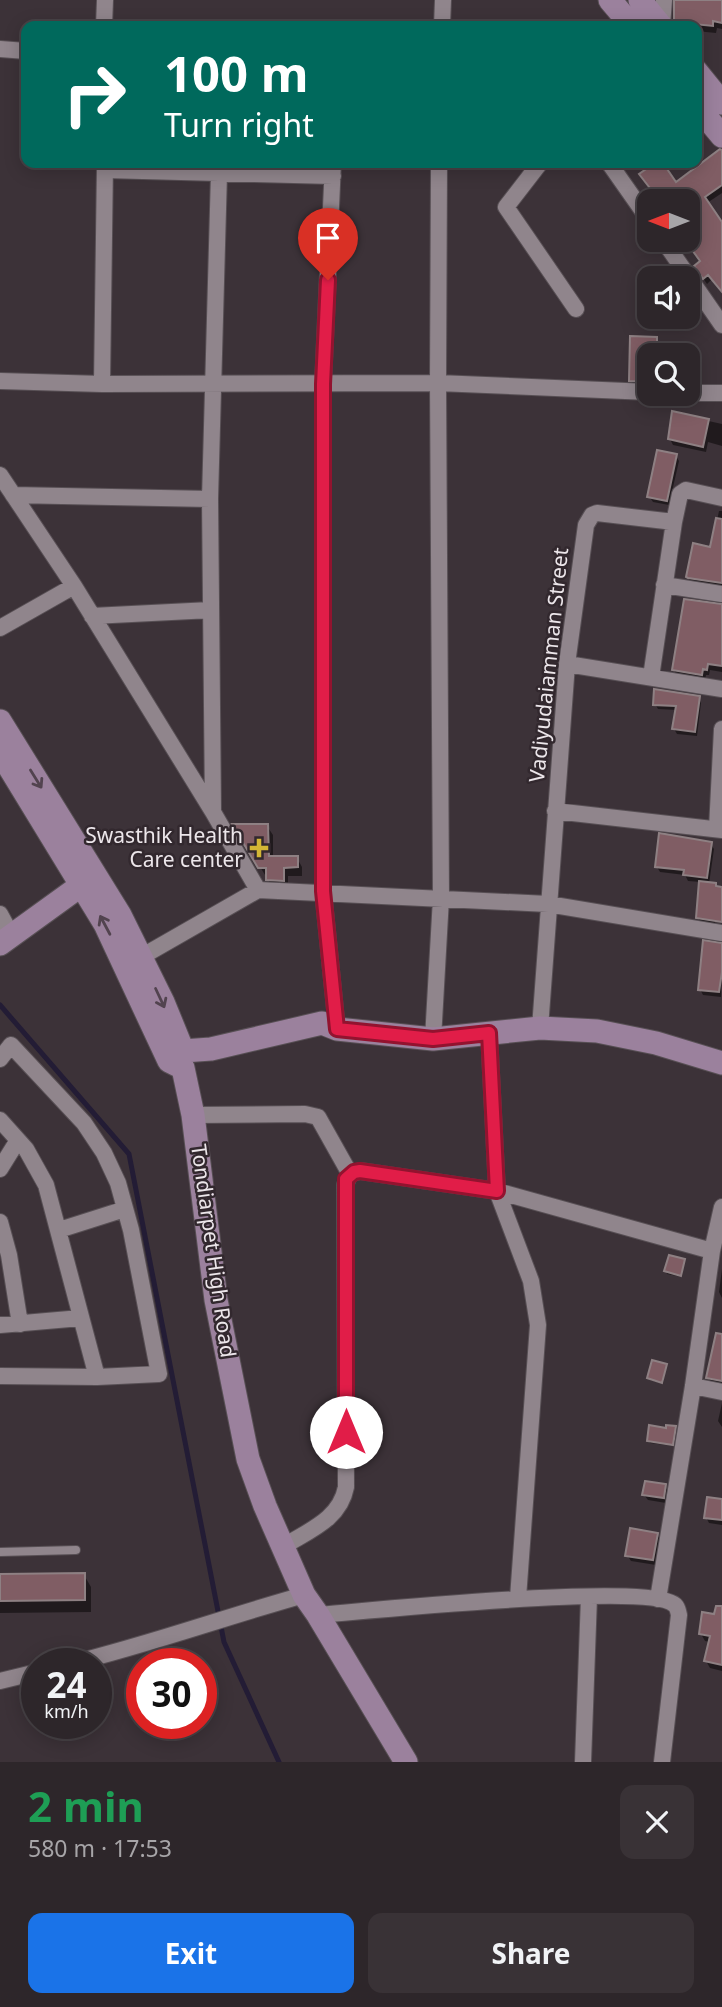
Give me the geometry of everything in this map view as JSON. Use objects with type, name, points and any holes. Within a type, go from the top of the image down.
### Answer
[{"type":"main road","points":[[610,0],[628,21]]},
{"type":"main road","points":[[640,0],[658,21]]},
{"type":"main road","points":[[702,78],[722,103]]},
{"type":"main road","points":[[702,112],[722,136]]},
{"type":"main road","name":"Tondiarpet High Road","points":[[0,721],[89,879],[105,924],[169,1061],[183,1059]]},
{"type":"main road","name":"Tondiarpet High Road","points":[[0,752],[141,957],[183,1059],[193,1115],[216,1300],[248,1459],[265,1506],[304,1595],[406,1762]]},
{"type":"main road","points":[[6,940],[89,879]]},
{"type":"main road","points":[[183,1059],[211,1049],[321,1024],[337,1029],[433,1039],[540,1028],[597,1031],[656,1043],[722,1063]]},
{"type":"street","points":[[104,21],[105,0]]},
{"type":"street","points":[[442,21],[443,0]]},
{"type":"street","points":[[662,21],[664,0]]},
{"type":"street","points":[[0,49],[21,51]]},
{"type":"street","points":[[102,384],[105,168]]},
{"type":"street","points":[[124,168],[219,173],[333,169],[323,384],[323,891],[337,1029]]},
{"type":"street","points":[[433,1039],[441,898],[439,168]]},
{"type":"street","points":[[536,168],[506,207],[576,309]]},
{"type":"street","points":[[613,168],[637,203]]},
{"type":"street","points":[[213,813],[210,499],[219,173]]},
{"type":"street","points":[[671,252],[722,325]]},
{"type":"street","points":[[0,382],[438,383],[637,391]]},
{"type":"street","points":[[700,393],[722,393]]},
{"type":"street","points":[[0,475],[74,586],[258,890]]},
{"type":"street","points":[[651,677],[674,522],[683,491],[722,498]]},
{"type":"street","points":[[13,495],[210,499]]},
{"type":"street","name":"Vadiyudaiamman Street","points":[[540,1028],[567,664],[588,520],[597,513],[674,522]]},
{"type":"street","points":[[664,585],[722,594]]},
{"type":"street","points":[[0,628],[74,586]]},
{"type":"street","points":[[92,616],[211,610]]},
{"type":"street","points":[[567,664],[722,689]]},
{"type":"street","points":[[555,811],[720,829],[722,729]]},
{"type":"street","points":[[141,957],[258,890],[323,891],[548,904],[722,933]]},
{"type":"street","points":[[0,914],[6,940]]},
{"type":"street","points":[[489,1033],[497,1191],[531,1281],[538,1325],[518,1598]]},
{"type":"street","points":[[0,1059],[11,1045],[84,1123],[104,1153],[118,1183],[125,1209],[159,1374],[97,1377],[0,1376]]},
{"type":"street","points":[[193,1115],[305,1114],[318,1117],[350,1174]]},
{"type":"street","points":[[0,1120],[26,1149],[46,1185],[97,1377]]},
{"type":"street","points":[[0,1169],[18,1140]]},
{"type":"street","points":[[284,1546],[332,1516],[344,1500],[345,1185],[350,1174],[360,1171],[497,1191],[712,1251]]},
{"type":"street","points":[[658,1599],[712,1251],[722,1207]]},
{"type":"street","points":[[59,1230],[125,1209]]},
{"type":"street","points":[[0,1222],[9,1255],[20,1324]]},
{"type":"street","points":[[0,1325],[81,1318]]},
{"type":"street","points":[[692,1386],[722,1392]]},
{"type":"street","points":[[112,1653],[304,1595]]},
{"type":"street","points":[[583,1762],[589,1597]]},
{"type":"street","points":[[318,1615],[518,1598],[658,1599],[676,1605],[679,1615],[662,1762]]},
{"type":"street","points":[[0,1681],[21,1676]]},
{"type":"lane","points":[[0,1552],[76,1550]]},
{"type":"building","points":[[674,0],[722,0],[722,23],[713,21],[713,26],[702,25],[702,21],[674,21]]},
{"type":"building","points":[[722,150],[722,185],[705,197],[722,222],[722,292],[708,275],[703,279],[700,266],[694,266],[700,261],[694,252],[700,252],[700,189],[651,189],[639,174],[648,168],[666,168],[676,182],[695,168],[702,168],[702,162]]},
{"type":"building","points":[[630,336],[657,337],[657,343],[637,343],[637,381],[629,381]]},
{"type":"building","points":[[672,411],[709,419],[703,447],[668,439]]},
{"type":"building","points":[[657,450],[677,454],[667,501],[647,497]]},
{"type":"building","points":[[716,518],[722,519],[722,583],[688,578],[686,577],[693,543],[710,547]]},
{"type":"building","points":[[684,599],[722,604],[722,666],[708,664],[702,675],[672,670]]},
{"type":"building","points":[[654,689],[700,696],[695,732],[672,729],[676,706],[653,705]]},
{"type":"building","points":[[232,824],[268,824],[269,856],[298,856],[298,867],[284,868],[284,881],[266,880],[266,868],[258,868]]},
{"type":"building","points":[[659,833],[712,842],[707,878],[683,875],[684,870],[655,867]]},
{"type":"building","points":[[699,881],[716,883],[716,886],[722,887],[722,922],[696,918]]},
{"type":"building","points":[[703,940],[722,943],[719,992],[698,990]]},
{"type":"building","points":[[669,1255],[685,1259],[681,1276],[664,1271]]},
{"type":"building","points":[[716,1333],[722,1334],[722,1381],[706,1378]]},
{"type":"building","points":[[652,1360],[667,1364],[662,1383],[647,1378]]},
{"type":"building","points":[[649,1425],[666,1428],[666,1425],[676,1426],[673,1445],[647,1441]]},
{"type":"building","points":[[645,1481],[666,1484],[664,1498],[642,1495]]},
{"type":"building","points":[[707,1497],[722,1499],[722,1520],[704,1518]]},
{"type":"building","points":[[630,1528],[658,1533],[653,1560],[625,1556]]},
{"type":"building","points":[[85,1573],[85,1600],[0,1601],[0,1574]]},
{"type":"building","points":[[716,1606],[722,1606],[722,1665],[704,1661],[710,1636],[699,1634],[702,1612],[714,1614]]},
{"type":"waterway","points":[[0,1005],[129,1154],[224,1642],[279,1762]]},
{"type":"place","name":"Swasthik Health Care center","points":[[259,848]]},
{"type":"route","points":[[328,280],[323,384],[323,891],[337,1029],[433,1039],[489,1033],[497,1191],[360,1171],[350,1174],[346,1179],[346,1432]]}]
